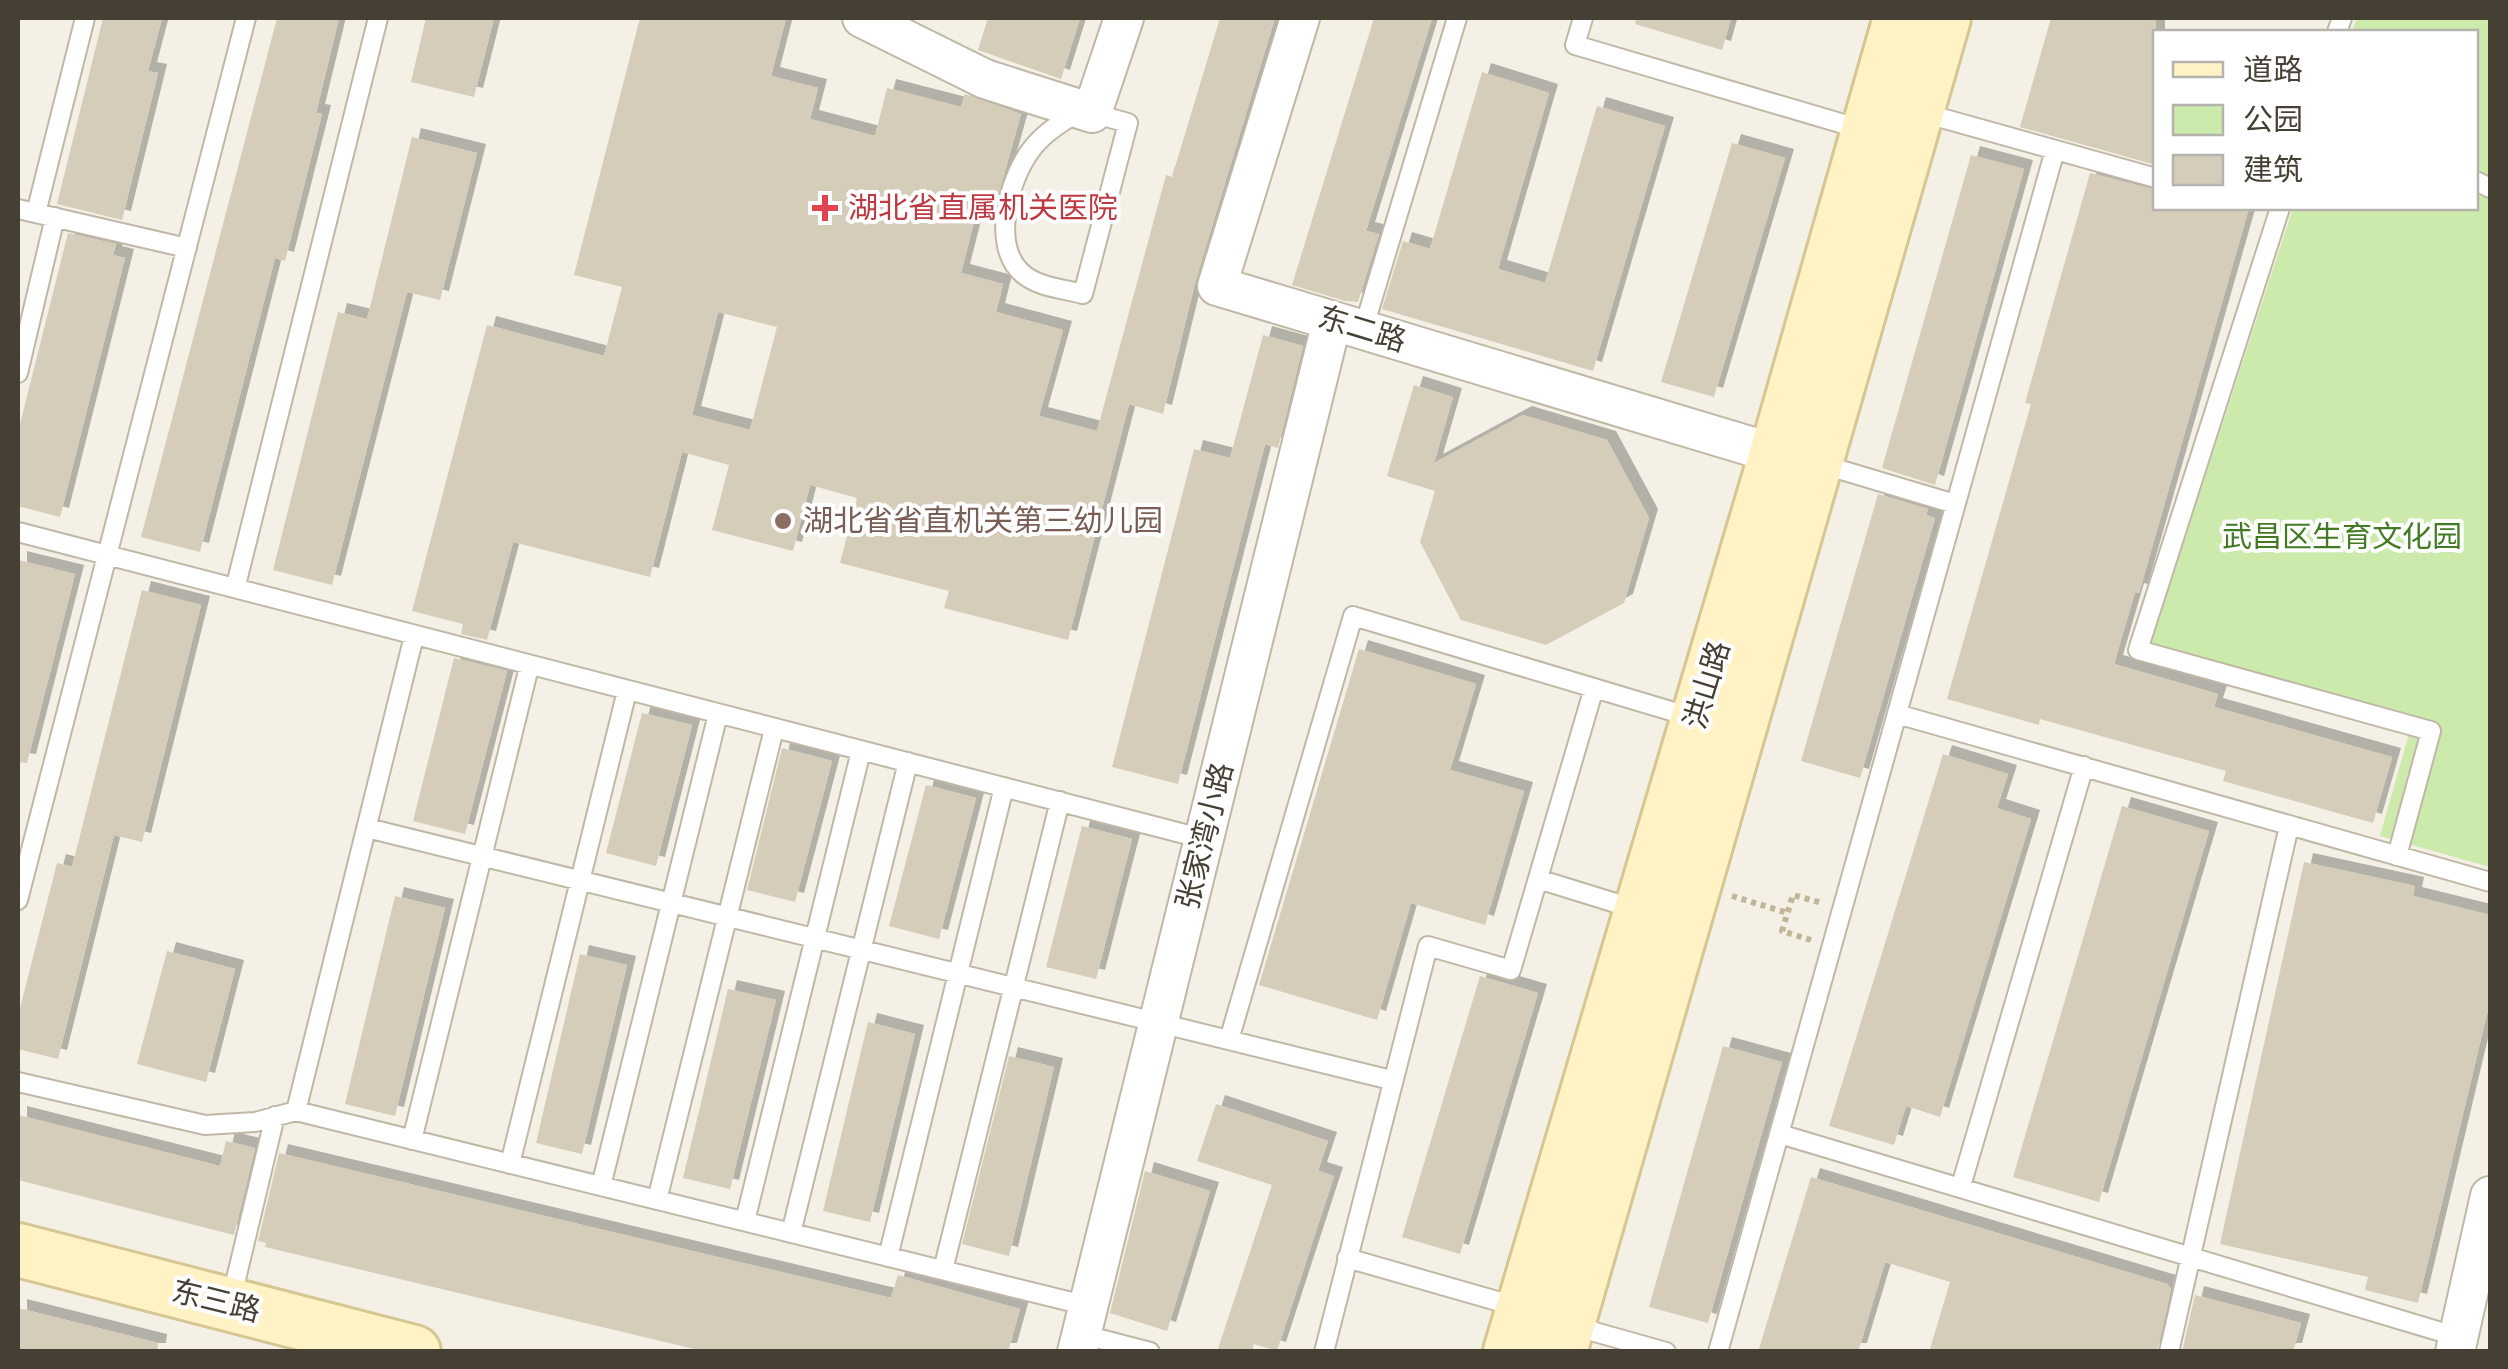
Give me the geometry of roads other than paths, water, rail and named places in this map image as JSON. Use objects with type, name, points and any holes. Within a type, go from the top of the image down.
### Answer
[{"type":"main road","name":"洪山路","points":[[1540,1334],[1695,885],[1868,131],[1900,18]]},
{"type":"main road","name":"洪山路","points":[[1540,1334],[1640,910],[1697,718],[1796,458],[1917,112],[1944,18]]},
{"type":"main road","name":"东三路","points":[[18,1250],[414,1352]]},
{"type":"street","points":[[862,18],[985,79],[1086,112],[1124,18]]},
{"type":"street","name":"东二路","points":[[1300,18],[1217,286],[1796,458]]},
{"type":"street","name":"张家湾小路","points":[[1082,1331],[1204,838],[1348,325]]},
{"type":"street","points":[[2457,1344],[2490,1196]]},
{"type":"lane","points":[[18,373],[36,213],[86,18]]},
{"type":"lane","points":[[18,900],[246,18]]},
{"type":"lane","points":[[236,585],[378,18]]},
{"type":"lane","points":[[1348,325],[1456,18]]},
{"type":"lane","points":[[1583,18],[1575,45],[1868,131]]},
{"type":"lane","points":[[1086,112],[1128,122],[1083,294],[1026,276],[1009,253],[1006,236],[1022,164],[1045,134],[1086,112]]},
{"type":"lane","points":[[1917,112],[2153,177]]},
{"type":"lane","points":[[1718,1352],[2055,150]]},
{"type":"lane","points":[[2279,210],[2138,650],[2430,731],[2397,856]]},
{"type":"lane","points":[[36,213],[186,248]]},
{"type":"lane","points":[[1796,458],[1955,504]]},
{"type":"lane","points":[[18,532],[236,585],[528,667],[1204,838]]},
{"type":"lane","points":[[1229,1040],[1354,616],[1697,718]]},
{"type":"lane","points":[[296,1111],[414,636]]},
{"type":"lane","points":[[412,1140],[528,667]]},
{"type":"lane","points":[[1324,1352],[1428,946],[1511,970],[1594,688]]},
{"type":"lane","points":[[510,1164],[627,691]]},
{"type":"lane","points":[[600,1186],[718,714]]},
{"type":"lane","points":[[1896,714],[2490,882]]},
{"type":"lane","points":[[657,1200],[774,729]]},
{"type":"lane","points":[[744,1222],[861,751]]},
{"type":"lane","points":[[791,1233],[908,762]]},
{"type":"lane","points":[[1961,1186],[2084,766]]},
{"type":"lane","points":[[888,1257],[1004,787]]},
{"type":"lane","points":[[944,1270],[1060,801]]},
{"type":"lane","points":[[2168,1352],[2289,826]]},
{"type":"lane","points":[[366,828],[1392,1080]]},
{"type":"lane","points":[[1538,879],[1640,910]]},
{"type":"lane","points":[[18,1082],[206,1125],[256,1122],[296,1111],[944,1270],[1082,1331],[1150,1352]]},
{"type":"lane","points":[[230,1304],[275,1116]]},
{"type":"lane","points":[[1780,1134],[2193,1256],[2457,1344]]},
{"type":"lane","points":[[1348,1258],[1540,1334],[1666,1352]]},
{"type":"place","name":"湖北省直属机关医院","points":[[825,208]]},
{"type":"place","name":"湖北省省直机关第三幼儿园","points":[[783,521]]},
{"type":"park label","name":"武昌区生育文化园","points":[[2342,537]]}]
